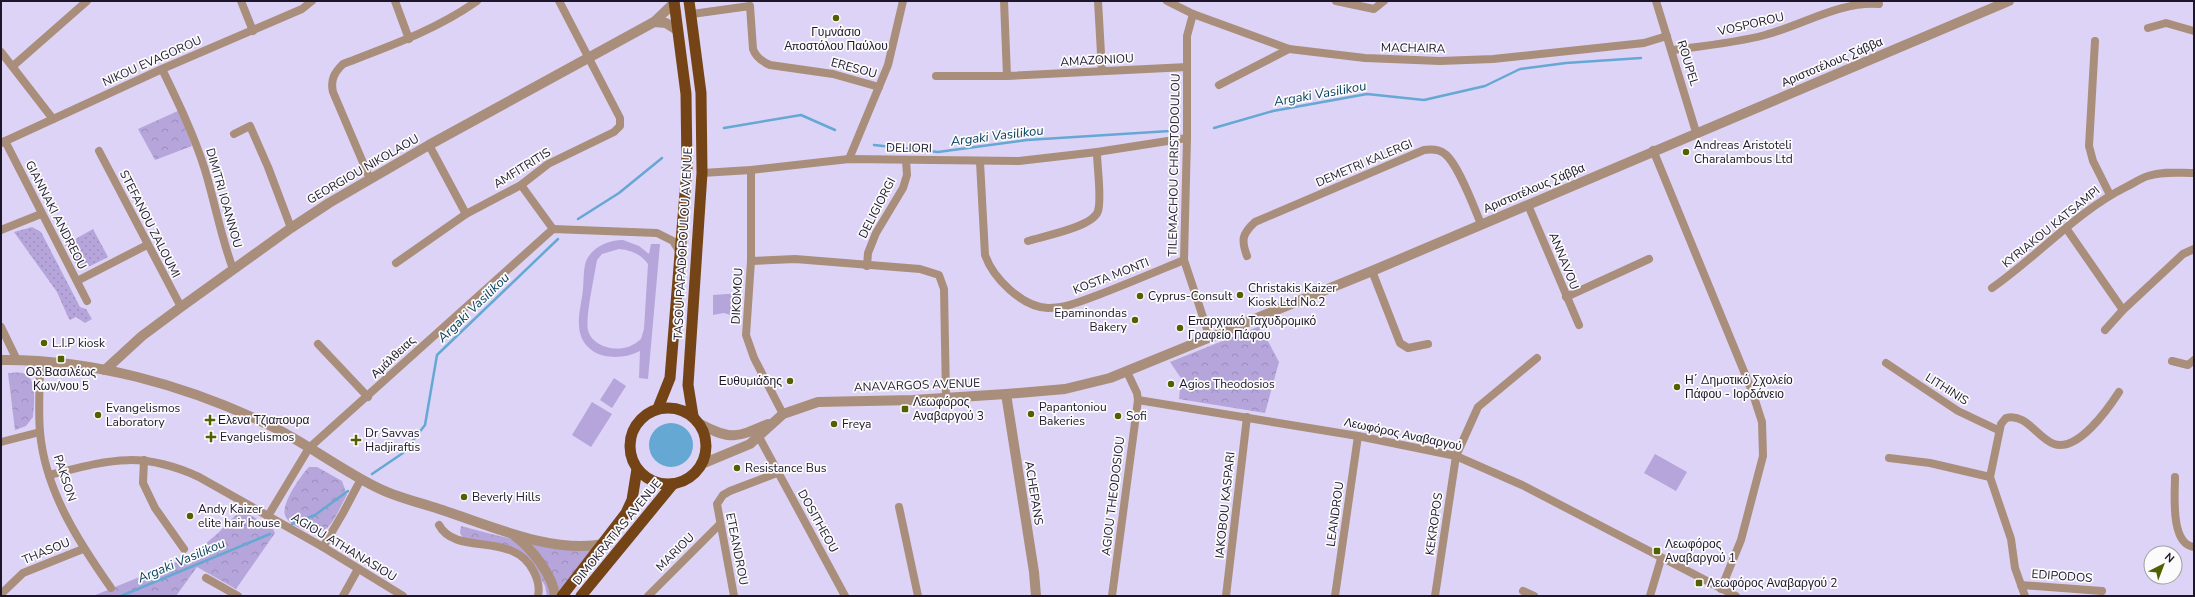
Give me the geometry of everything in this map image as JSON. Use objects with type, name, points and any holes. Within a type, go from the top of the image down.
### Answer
[{"type":"highway","name":"TASOU PAPADOPOULOU AVENUE","points":[[690,1],[701,93],[702,173],[688,385],[697,420]]},
{"type":"highway","name":"TASOU PAPADOPOULOU AVENUE","points":[[658,408],[670,378],[687,168],[686,101],[674,2]]},
{"type":"highway","points":[[658,408],[676,408],[697,420],[706,437],[706,451],[702,464],[689,478],[673,484],[653,481],[637,469],[631,458],[629,445],[631,433],[637,422],[647,413],[658,408]]},
{"type":"highway","name":"DIMOKRATIAS AVENUE","points":[[562,596],[604,544],[626,513],[632,500],[637,469]]},
{"type":"highway","name":"DIMOKRATIAS AVENUE","points":[[581,596],[673,484]]},
{"type":"street","points":[[12,66],[87,1]]},
{"type":"street","points":[[241,1],[253,31]]},
{"type":"street","name":"NIKOU EVAGOROU","points":[[3,142],[162,69],[302,9],[312,1]]},
{"type":"street","points":[[395,1],[409,39]]},
{"type":"street","points":[[370,179],[333,92],[331,84],[333,77],[344,64],[409,39],[455,17],[477,1]]},
{"type":"street","points":[[559,1],[589,57]]},
{"type":"street","points":[[849,159],[880,88],[888,65],[903,1]]},
{"type":"street","points":[[1004,1],[1007,76]]},
{"type":"street","points":[[1098,1],[1102,71]]},
{"type":"street","name":"MACHAIRA","points":[[1167,1],[1193,14],[1288,49],[1365,58],[1440,61],[1493,59],[1644,43],[1667,36]]},
{"type":"street","points":[[1336,1],[1367,9],[1374,9],[1382,3]]},
{"type":"street","name":"ROUPEL","points":[[1656,1],[1696,132]]},
{"type":"street","name":"Αριστοτέλους Σάββα","points":[[1065,389],[1094,383],[1127,372],[1210,338],[1372,271],[1653,150],[2009,1]]},
{"type":"street","name":"GEORGIOU NIKOLAOU","points":[[105,370],[142,336],[291,228],[370,179],[429,145],[654,22],[674,2]]},
{"type":"street","name":"VOSPOROU","points":[[1672,50],[1745,40],[1789,28],[1857,4],[1879,4]]},
{"type":"street","name":"ERESOU","points":[[692,14],[750,6],[753,50],[763,62],[770,65],[833,74],[880,88]]},
{"type":"street","name":"TILEMACHOU CHRISTODOULOU","points":[[1193,14],[1187,36],[1187,138],[1184,260],[1210,338]]},
{"type":"street","points":[[654,22],[666,23],[677,30]]},
{"type":"street","points":[[2148,28],[2166,23],[2194,31]]},
{"type":"street","points":[[2095,42],[2089,146],[2093,161],[2110,195]]},
{"type":"street","points":[[1219,85],[1288,49]]},
{"type":"street","points":[[1,52],[53,118]]},
{"type":"street","name":"AMFITRITIS","points":[[396,263],[466,214],[521,185],[548,164],[614,132],[620,126],[620,118],[589,57]]},
{"type":"street","name":"AMAZONIOU","points":[[936,76],[1007,76],[1187,67]]},
{"type":"street","name":"DIMITRI IOANNOU","points":[[162,69],[183,113],[205,169],[225,247],[233,269]]},
{"type":"street","points":[[234,134],[250,126],[268,167],[291,228]]},
{"type":"street","name":"DELIORI","points":[[702,173],[752,170],[849,159],[980,162],[1019,161],[1097,152],[1187,138]]},
{"type":"street","name":"GIANNAKI ANDREOU","points":[[3,142],[87,301]]},
{"type":"street","points":[[429,145],[466,214]]},
{"type":"street","name":"DEMETRI KALERGI","points":[[1247,256],[1243,244],[1243,238],[1255,222],[1424,150],[1431,149],[1446,155],[1454,164],[1481,224]]},
{"type":"street","points":[[1653,150],[1696,250],[1758,407],[1762,422],[1763,456],[1758,482],[1741,540],[1721,589]]},
{"type":"street","name":"STEFANOU ZALOUMI","points":[[99,151],[147,245],[181,307]]},
{"type":"street","points":[[1028,241],[1086,224],[1095,217],[1098,207],[1097,152]]},
{"type":"street","name":"DELIGIORGI","points":[[866,266],[868,253],[876,233],[903,188],[907,175],[906,160]]},
{"type":"street","name":"KOSTA MONTI","points":[[980,162],[984,255],[989,267],[1014,293],[1029,302],[1047,308],[1068,306],[1184,260]]},
{"type":"street","name":"DIKOMOU","points":[[752,170],[751,261],[746,335],[754,358],[783,414]]},
{"type":"street","name":"KYRIAKOU KATSAMPI","points":[[1992,288],[2029,261],[2066,228],[2110,195],[2147,176],[2159,173],[2194,173]]},
{"type":"street","points":[[521,185],[553,229],[657,233],[673,241],[680,252]]},
{"type":"street","name":"ANNAVOU","points":[[1528,205],[1579,325]]},
{"type":"street","points":[[1,230],[41,214]]},
{"type":"street","points":[[2066,228],[2123,310]]},
{"type":"street","name":"Αμάλθειας","points":[[268,516],[309,448],[368,397],[553,229]]},
{"type":"street","points":[[77,281],[147,245]]},
{"type":"street","points":[[2105,330],[2123,310],[2183,254],[2194,249]]},
{"type":"street","points":[[751,261],[795,259],[866,266],[920,269],[935,272],[942,279],[944,289],[946,397]]},
{"type":"street","points":[[1566,296],[1649,259]]},
{"type":"street","points":[[1372,271],[1400,343],[1408,348],[1428,344]]},
{"type":"street","points":[[1,327],[17,360]]},
{"type":"street","points":[[318,344],[368,397]]},
{"type":"street","name":"KEKROPOS","points":[[1435,596],[1456,456],[1478,407],[1537,358]]},
{"type":"street","points":[[1,360],[40,362],[105,370],[190,392],[266,423],[288,434],[361,479],[389,493],[512,534],[572,546],[587,547],[604,544]]},
{"type":"street","points":[[2172,360],[2188,365],[2194,360]]},
{"type":"street","name":"PAKSON","points":[[40,362],[40,432],[49,476],[69,524],[111,588]]},
{"type":"street","name":"LITHINIS","points":[[1886,363],[1958,411],[1998,430]]},
{"type":"street","points":[[1127,372],[1137,393],[1138,400]]},
{"type":"street","name":"ANAVARGOS AVENUE","points":[[702,464],[740,449],[759,438],[774,421],[783,414],[818,402],[913,400],[1065,389]]},
{"type":"street","points":[[2025,596],[2015,568],[2010,539],[1990,477],[1998,430],[2003,420],[2011,417],[2028,424],[2052,443],[2067,443],[2086,432],[2097,422],[2119,392]]},
{"type":"street","name":"ACHEPANS","points":[[1006,394],[1034,572],[1036,596]]},
{"type":"street","name":"Λεωφόρος Αναβαργού","points":[[1138,400],[1358,436],[1456,456],[1522,485],[1661,559],[1736,596]]},
{"type":"street","name":"AGIOU THEODOSIOU","points":[[1112,596],[1138,400]]},
{"type":"street","name":"IAKOBOU KASPARI","points":[[1226,596],[1246,417]]},
{"type":"street","name":"ANAVARGOS AVENUE","points":[[697,420],[714,432],[727,436],[742,436],[774,421]]},
{"type":"street","points":[[1,442],[40,432]]},
{"type":"street","name":"LEANDROU","points":[[1335,596],[1358,436]]},
{"type":"street","name":"DOSITHEOU","points":[[759,438],[845,596]]},
{"type":"street","points":[[1889,458],[1930,463],[1990,477]]},
{"type":"street","name":"AGIOU ATHANASIOU","points":[[49,476],[107,460],[144,460],[160,462],[192,474],[323,547],[403,596]]},
{"type":"street","points":[[144,460],[143,483],[155,508],[184,549]]},
{"type":"street","name":"ETEANDROU","points":[[734,596],[719,525],[717,504],[723,495],[777,473]]},
{"type":"street","points":[[2175,477],[2177,526],[2180,536],[2190,546],[2194,547]]},
{"type":"street","points":[[323,547],[361,479]]},
{"type":"street","points":[[899,507],[918,596]]},
{"type":"street","points":[[439,525],[442,531],[455,539],[503,547],[520,556],[532,568],[536,576],[539,584],[538,596]]},
{"type":"street","name":"MARIOU","points":[[648,596],[719,525]]},
{"type":"street","points":[[512,534],[534,552],[553,587],[555,596]]},
{"type":"street","name":"THASOU","points":[[1,594],[23,573],[84,549]]},
{"type":"street","points":[[1650,596],[1661,559]]},
{"type":"street","points":[[342,596],[358,569]]},
{"type":"street","points":[[206,578],[238,596]]},
{"type":"street","name":"EDIPODOS","points":[[2021,585],[2102,591]]},
{"type":"street","points":[[1523,592],[1534,596]]},
{"type":"green space","points":[[180,110],[192,146],[155,160],[138,129]]},
{"type":"green space","points":[[32,227],[41,232],[80,307],[86,309],[92,319],[85,323],[76,317],[70,320],[68,317],[57,292],[14,232]]},
{"type":"green space","points":[[93,229],[108,257],[92,265],[82,267],[74,261],[65,245]]},
{"type":"green space","points":[[618,240],[623,240],[639,246],[649,254],[651,244],[660,244],[648,379],[639,378],[640,351],[621,357],[602,355],[593,351],[586,345],[581,337],[579,317],[584,270],[587,259],[598,247]],"holes":[[[619,249],[639,255],[648,264],[644,329],[641,339],[634,344],[619,349],[603,346],[596,342],[589,334],[587,324],[597,260],[602,254]]]},
{"type":"green space","points":[[741,293],[740,318],[724,313],[713,315],[713,295]]},
{"type":"green space","points":[[1260,326],[1279,362],[1265,413],[1179,399],[1181,378],[1170,362]]},
{"type":"green space","points":[[8,373],[20,373],[27,375],[30,378],[34,388],[33,417],[26,426],[15,430]]},
{"type":"green space","points":[[614,378],[626,386],[612,408],[600,400]]},
{"type":"green space","points":[[592,402],[612,414],[591,447],[572,435]]},
{"type":"green space","points":[[1655,454],[1687,472],[1676,491],[1644,473]]},
{"type":"green space","points":[[309,467],[317,467],[342,481],[347,495],[332,522],[326,529],[316,532],[303,530],[297,527],[287,519],[285,515],[286,504],[289,497],[301,476]]},
{"type":"green space","points":[[241,510],[272,527],[275,533],[236,589],[197,567],[176,596],[93,596],[191,556],[217,534]]},
{"type":"green space","points":[[461,526],[525,541],[558,547],[591,550],[558,596],[547,596],[545,586],[531,561],[463,538],[460,533]]},
{"type":"water","points":[[671,423],[683,427],[689,433],[693,445],[689,457],[683,463],[671,467],[659,463],[653,457],[649,445],[653,433],[659,427]]},
{"type":"waterway","name":"Argaki Vasilikou","points":[[1214,128],[1273,111],[1367,94],[1424,100],[1485,86],[1520,69],[1566,63],[1641,58]]},
{"type":"waterway","name":"Argaki Vasilikou","points":[[724,128],[801,115],[835,130]]},
{"type":"waterway","name":"Argaki Vasilikou","points":[[874,145],[938,152],[1027,140],[1170,131]]},
{"type":"waterway","name":"Argaki Vasilikou","points":[[578,219],[619,193],[662,158]]},
{"type":"waterway","name":"Argaki Vasilikou","points":[[372,474],[403,453],[425,425],[437,355],[558,239]]},
{"type":"waterway","name":"Argaki Vasilikou","points":[[292,524],[315,515],[348,491]]},
{"type":"waterway","name":"Argaki Vasilikou","points":[[121,596],[270,534]]},
{"type":"place","name":"Γυμνάσιο Αποστόλου Παύλου","points":[[836,18]]},
{"type":"place","name":"Andreas Aristoteli Charalambous Ltd","points":[[1686,152]]},
{"type":"place","name":"Christakis Kaizer Kiosk Ltd No.2","points":[[1240,295]]},
{"type":"place","name":"Cyprus-Consult","points":[[1140,296]]},
{"type":"place","name":"Epaminondas Bakery","points":[[1135,320]]},
{"type":"place","name":"Επαρχιακό Ταχυδρομικό Γραφείο Πάφου","points":[[1180,328]]},
{"type":"place","name":"L.I.P kiosk","points":[[44,343]]},
{"type":"place","name":"Οδ.Βασιλέως Κων/νου 5","points":[[61,359]]},
{"type":"place","name":"Ευθυμιάδης","points":[[790,381]]},
{"type":"place","name":"Agios Theodosios","points":[[1171,384]]},
{"type":"place","name":"Η΄ Δημοτικό Σχολείο Πάφου - Ιορδάνειο","points":[[1677,387]]},
{"type":"place","name":"Λεωφόρος Αναβαργού 3","points":[[905,409]]},
{"type":"place","name":"Papantoniou Bakeries","points":[[1031,414]]},
{"type":"place","name":"Evangelismos Laboratory","points":[[98,415]]},
{"type":"place","name":"Sofi","points":[[1118,416]]},
{"type":"place","name":"Ελενα Τζιαπουρα","points":[[210,420]]},
{"type":"place","name":"Freya","points":[[834,424]]},
{"type":"place","name":"Evangelismos","points":[[211,437]]},
{"type":"place","name":"Dr Savvas Hadjiraftis","points":[[356,440]]},
{"type":"place","name":"Resistance Bus","points":[[737,468]]},
{"type":"place","name":"Beverly Hills","points":[[464,497]]},
{"type":"place","name":"Andy Kaizer elite hair house","points":[[190,516]]},
{"type":"place","name":"Λεωφόρος Αναβαργού 1","points":[[1657,551]]},
{"type":"place","name":"Λεωφόρος Αναβαργού 2","points":[[1699,583]]}]
